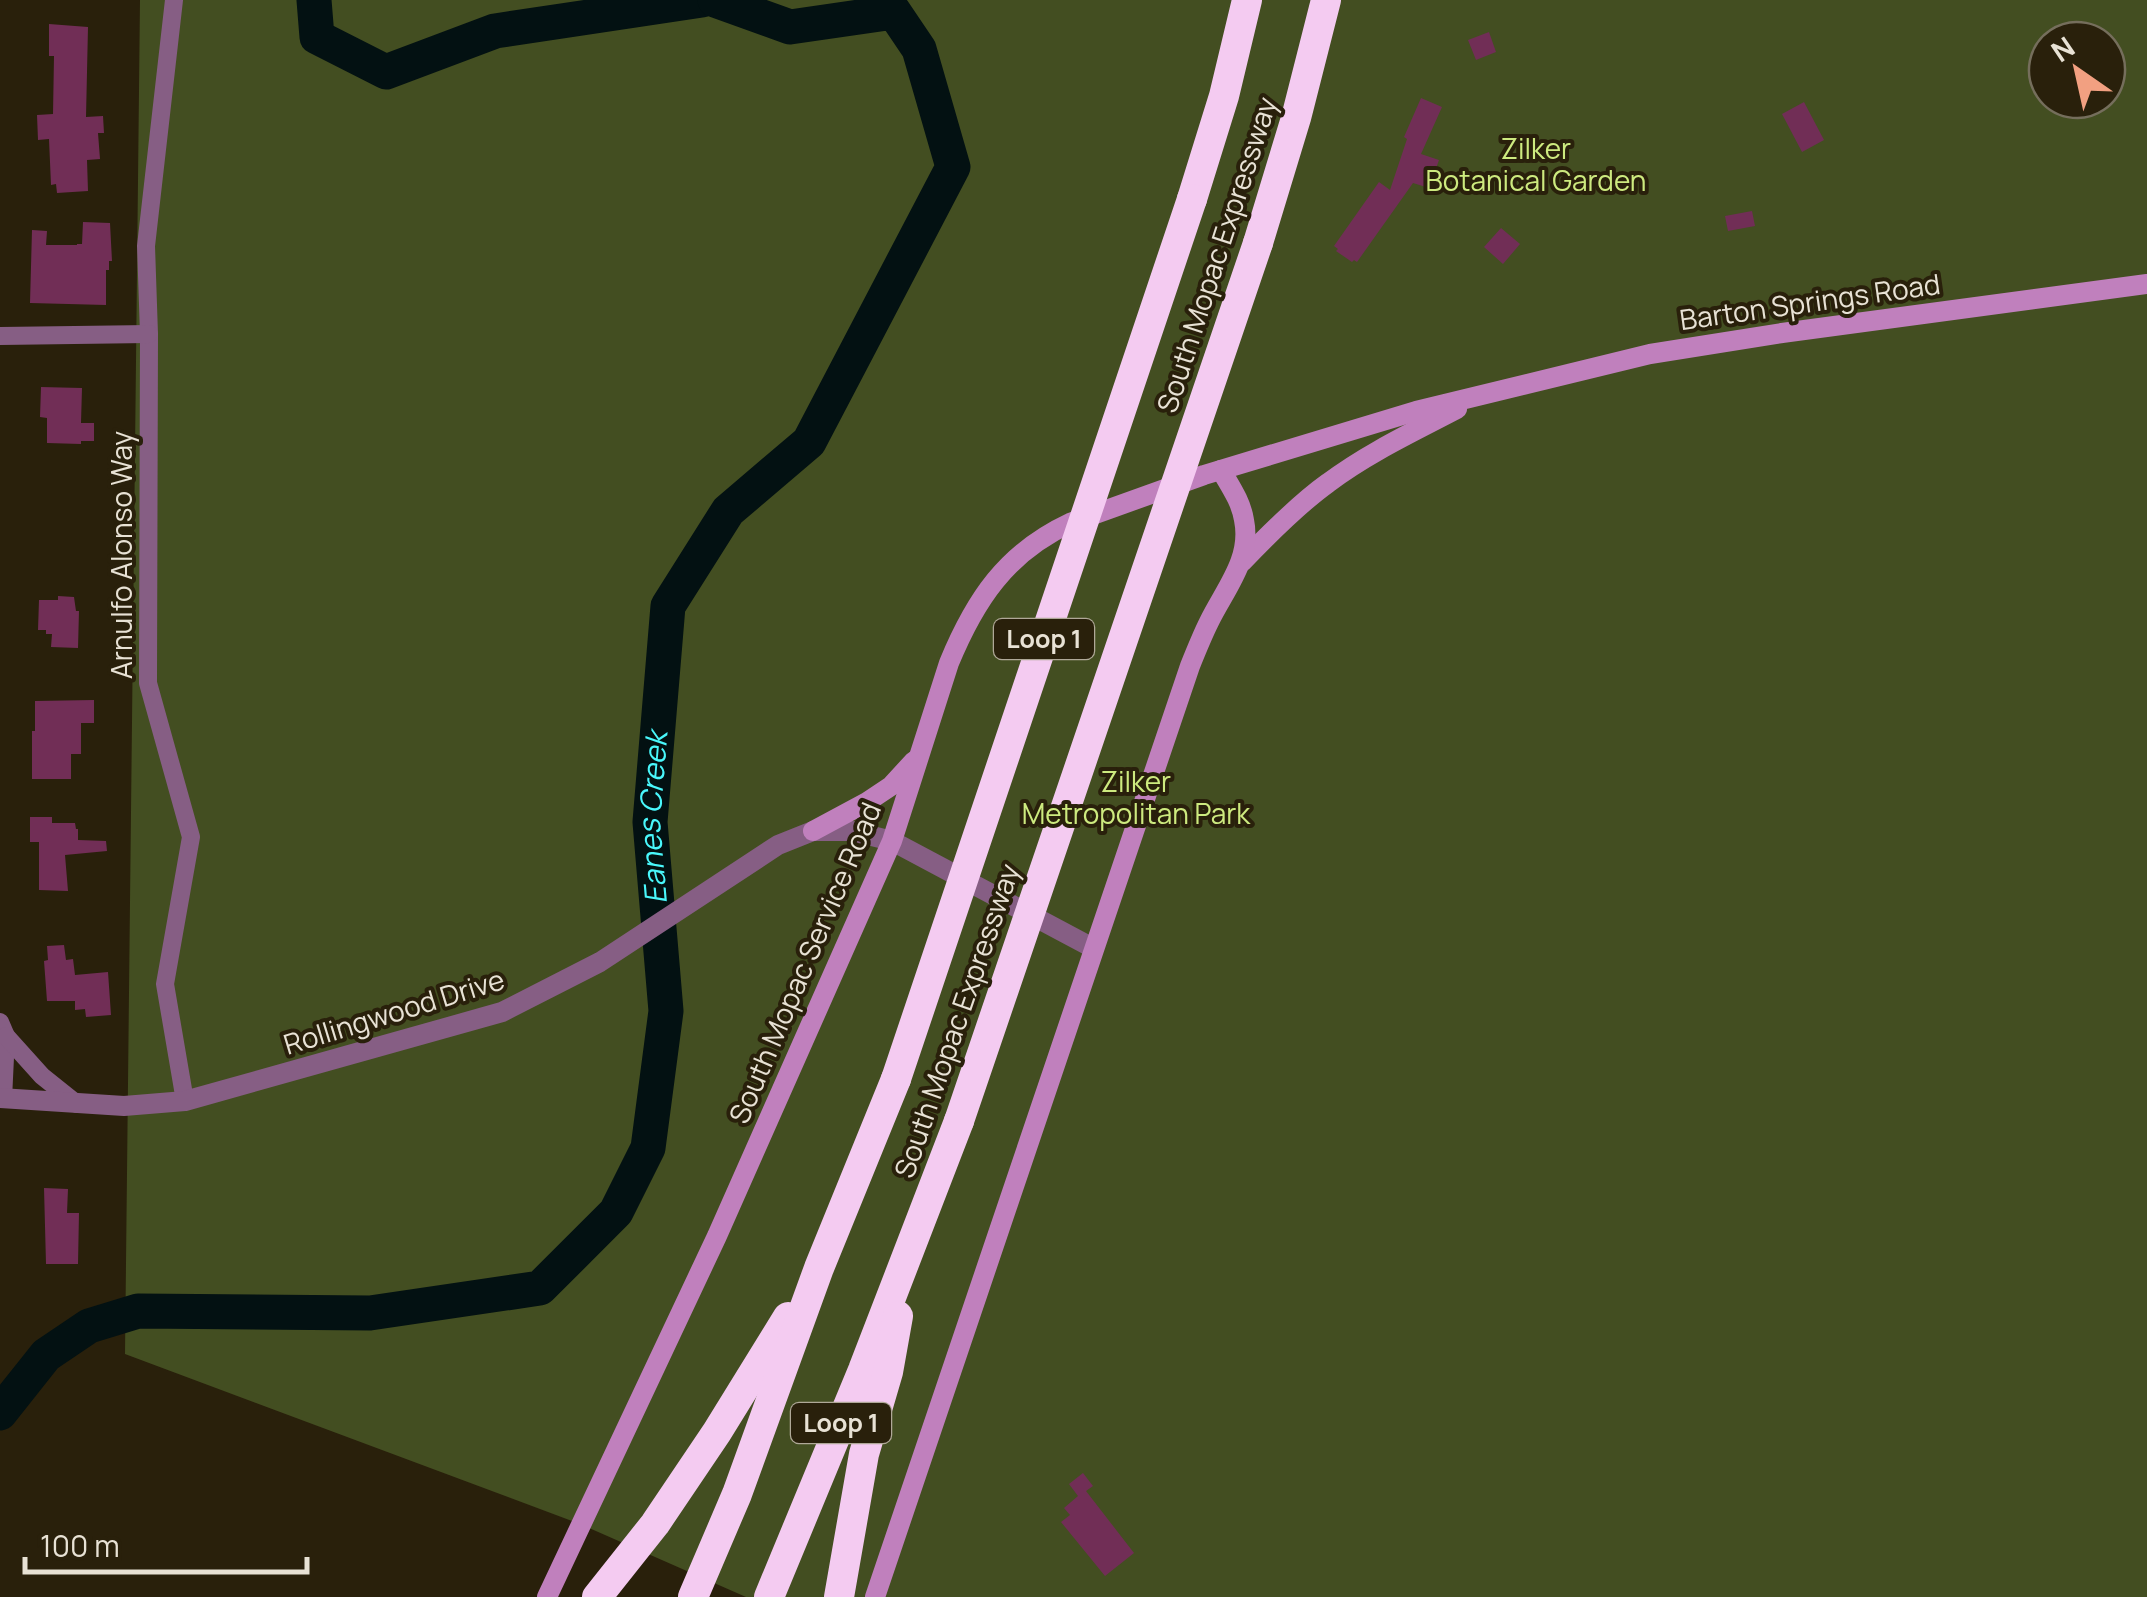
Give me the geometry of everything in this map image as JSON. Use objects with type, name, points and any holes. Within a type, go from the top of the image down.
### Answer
[{"type":"highway","name":"South Mopac Expressway","points":[[693,1597],[737,1494],[820,1268],[896,1079],[1192,198],[1224,96],[1247,0]]},
{"type":"highway","name":"South Mopac Expressway","points":[[768,1597],[802,1522],[959,1121],[1258,243],[1326,0]]},
{"type":"highway","points":[[839,1597],[864,1454],[888,1372],[910,1248]]},
{"type":"highway","points":[[597,1597],[655,1524],[820,1268]]},
{"type":"main road","name":"Barton Springs Road","points":[[1221,470],[1416,412],[1650,354],[2147,284]]},
{"type":"main road","name":"Barton Springs Road","points":[[1241,564],[1326,484],[1383,447],[1485,396]]},
{"type":"main road","points":[[875,1597],[1190,666],[1241,564],[1245,522],[1240,503],[1221,470]]},
{"type":"main road","name":"South Mopac Service Road","points":[[547,1597],[717,1236],[892,841],[960,636],[984,594],[1015,558],[1048,533],[1089,514],[1221,470]]},
{"type":"main road","points":[[813,831],[891,786],[919,756]]},
{"type":"street","name":"Arnulfo Alonso Way","points":[[174,0],[146,246],[148,683],[191,837],[165,984],[184,1101]]},
{"type":"street","points":[[0,336],[148,334]]},
{"type":"street","name":"Rollingwood Drive","points":[[2,1099],[124,1106],[184,1101],[502,1012],[600,962],[778,845],[813,831],[852,830],[892,841],[1093,948]]},
{"type":"street","points":[[2,1099],[3,1029]]},
{"type":"street","points":[[3,1029],[42,1076],[76,1104]]},
{"type":"green space","name":"Zilker Metropolitan Park","points":[[140,0],[2147,0],[2147,1597],[746,1597],[580,1524],[125,1354]]},
{"type":"building","points":[[49,24],[88,27],[86,117],[103,116],[104,133],[98,133],[100,159],[87,160],[88,191],[57,193],[56,184],[51,185],[49,139],[38,140],[37,115],[53,114],[54,56],[49,56]]},
{"type":"building","points":[[1489,32],[1496,52],[1476,60],[1468,40]]},
{"type":"building","points":[[1421,98],[1442,107],[1421,154],[1439,160],[1429,188],[1413,183],[1357,262],[1352,262],[1334,246],[1379,182],[1390,190],[1407,139],[1404,137]]},
{"type":"building","points":[[1804,102],[1824,140],[1802,152],[1782,114]]},
{"type":"building","points":[[1752,211],[1755,226],[1728,231],[1725,216]]},
{"type":"building","points":[[83,222],[110,223],[112,261],[106,270],[106,305],[30,303],[32,230],[47,231],[46,245],[77,245],[82,244]]},
{"type":"building","points":[[1501,228],[1520,244],[1503,264],[1484,247]]},
{"type":"building","points":[[41,387],[82,388],[81,423],[94,423],[94,441],[47,443],[47,418],[40,417]]},
{"type":"building","points":[[58,596],[74,597],[79,611],[78,648],[51,647],[52,634],[38,630],[39,600],[58,600]]},
{"type":"building","points":[[94,700],[94,723],[81,723],[81,754],[71,754],[71,779],[32,779],[35,701]]},
{"type":"building","points":[[30,817],[52,817],[52,823],[75,823],[78,840],[106,841],[107,851],[65,855],[68,891],[39,890],[39,842],[30,842]]},
{"type":"building","points":[[64,945],[66,960],[73,959],[75,975],[108,972],[111,1015],[86,1017],[85,1009],[75,1010],[75,1001],[47,1001],[47,946]]},
{"type":"building","points":[[44,1188],[68,1189],[67,1213],[79,1213],[78,1264],[46,1264]]},
{"type":"building","points":[[1083,1473],[1093,1486],[1086,1491],[1134,1553],[1105,1576],[1061,1522],[1070,1515],[1064,1508],[1078,1496],[1069,1484]]},
{"type":"waterway","name":"Eanes Creek","points":[[314,0],[317,37],[386,72],[495,31],[702,0]]},
{"type":"waterway","name":"Eanes Creek","points":[[0,1413],[46,1355],[89,1326],[138,1311],[370,1313],[540,1288],[616,1212],[648,1148],[666,1011],[650,822],[668,606],[728,511],[809,442],[953,167],[919,49],[894,12],[790,27],[715,0]]},
{"type":"park label","name":"Zilker Botanical Garden","points":[[1536,165]]}]
